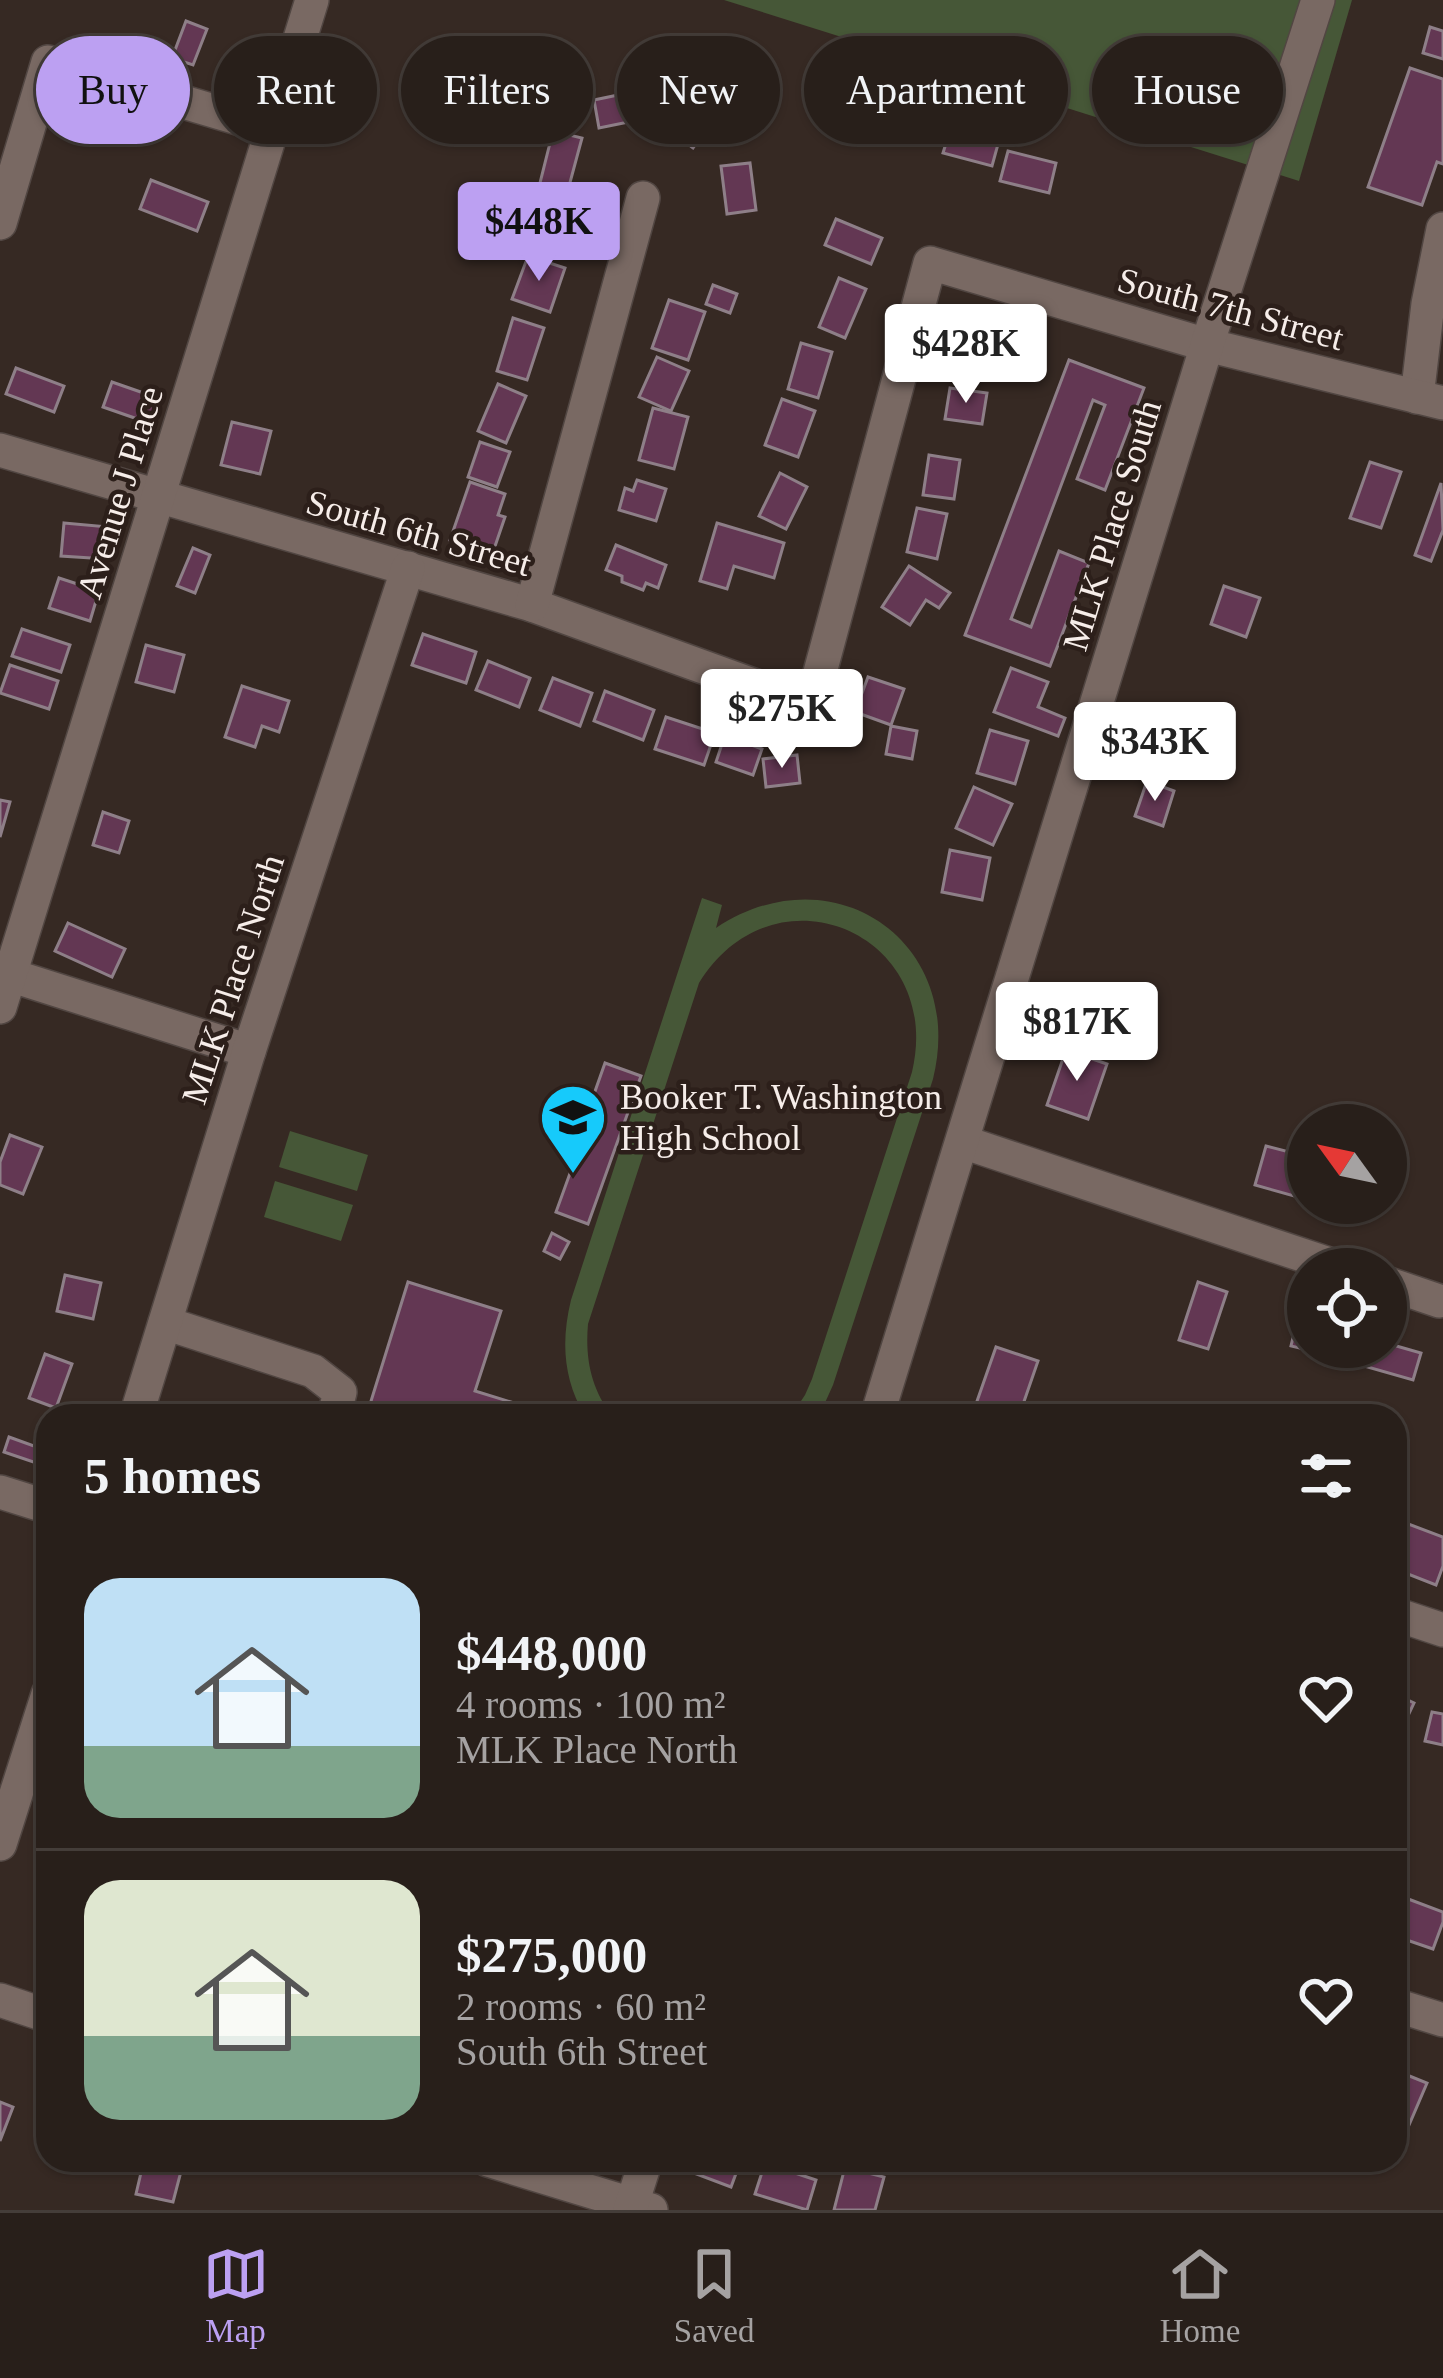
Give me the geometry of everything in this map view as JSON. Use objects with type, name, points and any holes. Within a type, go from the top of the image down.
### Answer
[{"type":"street","name":"Avenue J Place","points":[[300,36],[312,0]]},
{"type":"street","name":"MLK Place South","points":[[882,1404],[1207,344],[1318,0]]},
{"type":"street","points":[[0,223],[48,62],[214,111]]},
{"type":"street","name":"Avenue J Place","points":[[3,985],[266,144]]},
{"type":"street","points":[[532,605],[644,198]]},
{"type":"street","points":[[1430,400],[1428,304],[1443,229]]},
{"type":"street","name":"South 7th Street","points":[[811,706],[930,263],[1207,344],[1430,400]]},
{"type":"street","name":"South 6th Street","points":[[0,450],[532,605],[811,706]]},
{"type":"street","name":"MLK Place North","points":[[140,1404],[249,1051],[408,568]]},
{"type":"street","points":[[3,985],[249,1051]]},
{"type":"street","points":[[963,1142],[1287,1250]]},
{"type":"street","points":[[1407,1290],[1439,1301]]},
{"type":"street","points":[[165,1323],[314,1371],[340,1392],[337,1404]]},
{"type":"street","points":[[0,1492],[36,1504]]},
{"type":"street","points":[[1407,1618],[1443,1630]]},
{"type":"street","points":[[0,1844],[36,1732]]},
{"type":"street","points":[[0,2000],[36,2012]]},
{"type":"street","points":[[1407,2009],[1443,2020]]},
{"type":"street","points":[[526,2172],[638,2208],[644,2172]]},
{"type":"green space","points":[[724,0],[1352,0],[1299,181],[1181,144],[1283,144],[1283,36],[1092,36],[1092,116],[1068,108],[1068,36],[838,36]]},
{"type":"green space","points":[[702,898],[722,905],[716,928],[760,906],[804,899],[845,905],[881,923],[910,950],[930,987],[938,1030],[933,1079],[824,1404],[799,1404],[812,1379],[912,1072],[915,1023],[903,982],[879,951],[846,930],[808,921],[769,926],[731,946],[699,983],[588,1324],[591,1373],[605,1404],[579,1404],[572,1388],[566,1360],[571,1300]]},
{"type":"green space","points":[[290,1131],[368,1155],[357,1191],[279,1167]]},
{"type":"green space","points":[[275,1181],[353,1205],[341,1241],[264,1217]]},
{"type":"building","points":[[186,21],[207,29],[193,65],[190,36],[180,36]]},
{"type":"building","points":[[1430,27],[1443,31],[1443,59],[1423,53]]},
{"type":"building","points":[[1410,68],[1443,79],[1443,164],[1437,162],[1422,205],[1368,187]]},
{"type":"building","points":[[617,95],[617,124],[599,128],[594,100]]},
{"type":"building","points":[[550,144],[580,144],[568,190],[540,183]]},
{"type":"building","points":[[946,144],[998,144],[992,166],[943,153]]},
{"type":"building","points":[[1008,151],[1056,163],[1049,193],[1000,181]]},
{"type":"building","points":[[750,163],[756,210],[727,214],[721,166]]},
{"type":"building","points":[[151,180],[208,202],[197,231],[140,209]]},
{"type":"building","points":[[546,194],[581,204],[566,251],[531,241]]},
{"type":"building","points":[[836,219],[882,238],[871,264],[825,245]]},
{"type":"building","points":[[528,256],[565,268],[550,312],[512,299]]},
{"type":"building","points":[[839,278],[866,289],[845,338],[819,327]]},
{"type":"building","points":[[713,285],[737,294],[730,313],[706,304]]},
{"type":"building","points":[[669,300],[705,312],[688,360],[652,348]]},
{"type":"building","points":[[513,318],[544,328],[527,380],[497,371]]},
{"type":"building","points":[[977,321],[1009,332],[993,379],[961,368]]},
{"type":"building","points":[[801,343],[832,352],[818,398],[788,389]]},
{"type":"building","points":[[657,357],[689,371],[671,411],[639,397]]},
{"type":"building","points":[[1069,360],[1144,388],[1105,490],[1077,479],[1105,405],[1093,400],[1011,619],[1031,627],[1059,551],[1089,563],[1050,666],[965,635]]},
{"type":"building","points":[[16,368],[64,386],[54,412],[6,394]]},
{"type":"building","points":[[112,382],[158,398],[149,423],[103,407]]},
{"type":"building","points":[[498,384],[526,396],[506,443],[478,431]]},
{"type":"building","points":[[950,388],[987,393],[982,424],[945,419]]},
{"type":"building","points":[[782,399],[815,411],[798,457],[765,445]]},
{"type":"building","points":[[653,408],[688,417],[674,469],[639,460]]},
{"type":"building","points":[[232,422],[271,431],[260,474],[221,465]]},
{"type":"building","points":[[480,442],[510,452],[497,487],[468,477]]},
{"type":"building","points":[[929,455],[960,460],[954,499],[923,495]]},
{"type":"building","points":[[1370,462],[1401,472],[1381,528],[1350,518]]},
{"type":"building","points":[[780,473],[807,487],[786,529],[759,516]]},
{"type":"building","points":[[637,480],[666,489],[656,521],[619,510],[625,488],[633,491]]},
{"type":"building","points":[[470,482],[505,494],[498,515],[505,517],[492,555],[450,540]]},
{"type":"building","points":[[1441,483],[1443,530],[1431,561],[1415,555]]},
{"type":"building","points":[[917,508],[947,514],[937,559],[907,552]]},
{"type":"building","points":[[64,523],[109,527],[106,559],[61,556]]},
{"type":"building","points":[[717,523],[784,543],[774,578],[734,566],[727,589],[700,581]]},
{"type":"building","points":[[616,545],[666,565],[658,588],[646,583],[643,590],[606,570]]},
{"type":"building","points":[[193,548],[210,555],[195,593],[177,586]]},
{"type":"building","points":[[909,566],[950,593],[939,608],[926,600],[910,625],[882,607]]},
{"type":"building","points":[[59,578],[99,591],[90,621],[49,608]]},
{"type":"building","points":[[1224,586],[1260,598],[1246,637],[1211,624]]},
{"type":"building","points":[[22,629],[70,645],[61,672],[12,656]]},
{"type":"building","points":[[423,634],[476,652],[466,683],[412,665]]},
{"type":"building","points":[[146,645],[184,655],[174,692],[136,682]]},
{"type":"building","points":[[488,661],[530,678],[519,707],[476,690]]},
{"type":"building","points":[[10,665],[58,681],[49,709],[0,693]]},
{"type":"building","points":[[1011,668],[1048,682],[1038,707],[1065,718],[1058,736],[994,712]]},
{"type":"building","points":[[868,677],[904,689],[891,725],[855,712]]},
{"type":"building","points":[[553,678],[592,693],[580,726],[540,710]]},
{"type":"building","points":[[242,686],[289,701],[279,732],[262,726],[255,747],[225,737]]},
{"type":"building","points":[[605,691],[654,710],[643,740],[594,721]]},
{"type":"building","points":[[1200,705],[1230,716],[1208,778],[1178,767]]},
{"type":"building","points":[[666,717],[715,733],[704,765],[655,749]]},
{"type":"building","points":[[891,726],[917,731],[912,759],[886,754]]},
{"type":"building","points":[[990,730],[1028,741],[1015,784],[977,773]]},
{"type":"building","points":[[725,735],[762,749],[753,775],[716,762]]},
{"type":"building","points":[[797,755],[800,783],[766,787],[763,759]]},
{"type":"building","points":[[1147,781],[1174,791],[1163,826],[1135,816]]},
{"type":"building","points":[[974,787],[1012,804],[993,845],[956,828]]},
{"type":"building","points":[[0,800],[10,802],[0,837]]},
{"type":"building","points":[[103,812],[129,821],[119,853],[93,845]]},
{"type":"building","points":[[950,850],[990,858],[982,900],[942,892]]},
{"type":"building","points":[[68,923],[125,949],[112,977],[55,951]]},
{"type":"building","points":[[1066,1050],[1107,1064],[1088,1119],[1047,1105]]},
{"type":"building","points":[[605,1063],[641,1076],[588,1224],[556,1212],[577,1154],[560,1148],[569,1126],[581,1131]]},
{"type":"building","points":[[10,1135],[42,1147],[23,1194],[0,1185],[0,1162]]},
{"type":"building","points":[[1266,1146],[1287,1151],[1287,1194],[1255,1185]]},
{"type":"building","points":[[552,1233],[569,1242],[560,1259],[544,1251]]},
{"type":"building","points":[[65,1275],[101,1283],[93,1319],[57,1311]]},
{"type":"building","points":[[408,1282],[501,1311],[475,1391],[517,1404],[370,1404]]},
{"type":"building","points":[[1198,1282],[1227,1292],[1208,1349],[1179,1340]]},
{"type":"building","points":[[996,1347],[1038,1361],[1023,1404],[976,1404]]},
{"type":"building","points":[[1407,1349],[1421,1353],[1413,1380],[1371,1368],[1407,1368]]},
{"type":"building","points":[[45,1354],[72,1364],[57,1404],[29,1398]]},
{"type":"building","points":[[9,1437],[36,1447],[36,1463],[4,1452]]},
{"type":"building","points":[[1407,1524],[1443,1537],[1443,1566],[1436,1585],[1407,1574]]},
{"type":"building","points":[[1432,1712],[1443,1714],[1443,1745],[1425,1741]]},
{"type":"building","points":[[1407,1898],[1443,1912],[1433,1949],[1407,1940]]},
{"type":"building","points":[[1407,2075],[1427,2083],[1407,2130]]},
{"type":"building","points":[[0,2102],[13,2107],[0,2141]]},
{"type":"building","points":[[141,2172],[181,2172],[173,2202],[136,2194]]},
{"type":"building","points":[[691,2172],[737,2172],[731,2187]]},
{"type":"building","points":[[762,2172],[792,2172],[816,2180],[807,2210],[755,2194]]},
{"type":"building","points":[[844,2172],[884,2177],[875,2210],[834,2210]]},
{"type":"place","name":"Booker T. Washington High School","points":[[573,1176]]}]
